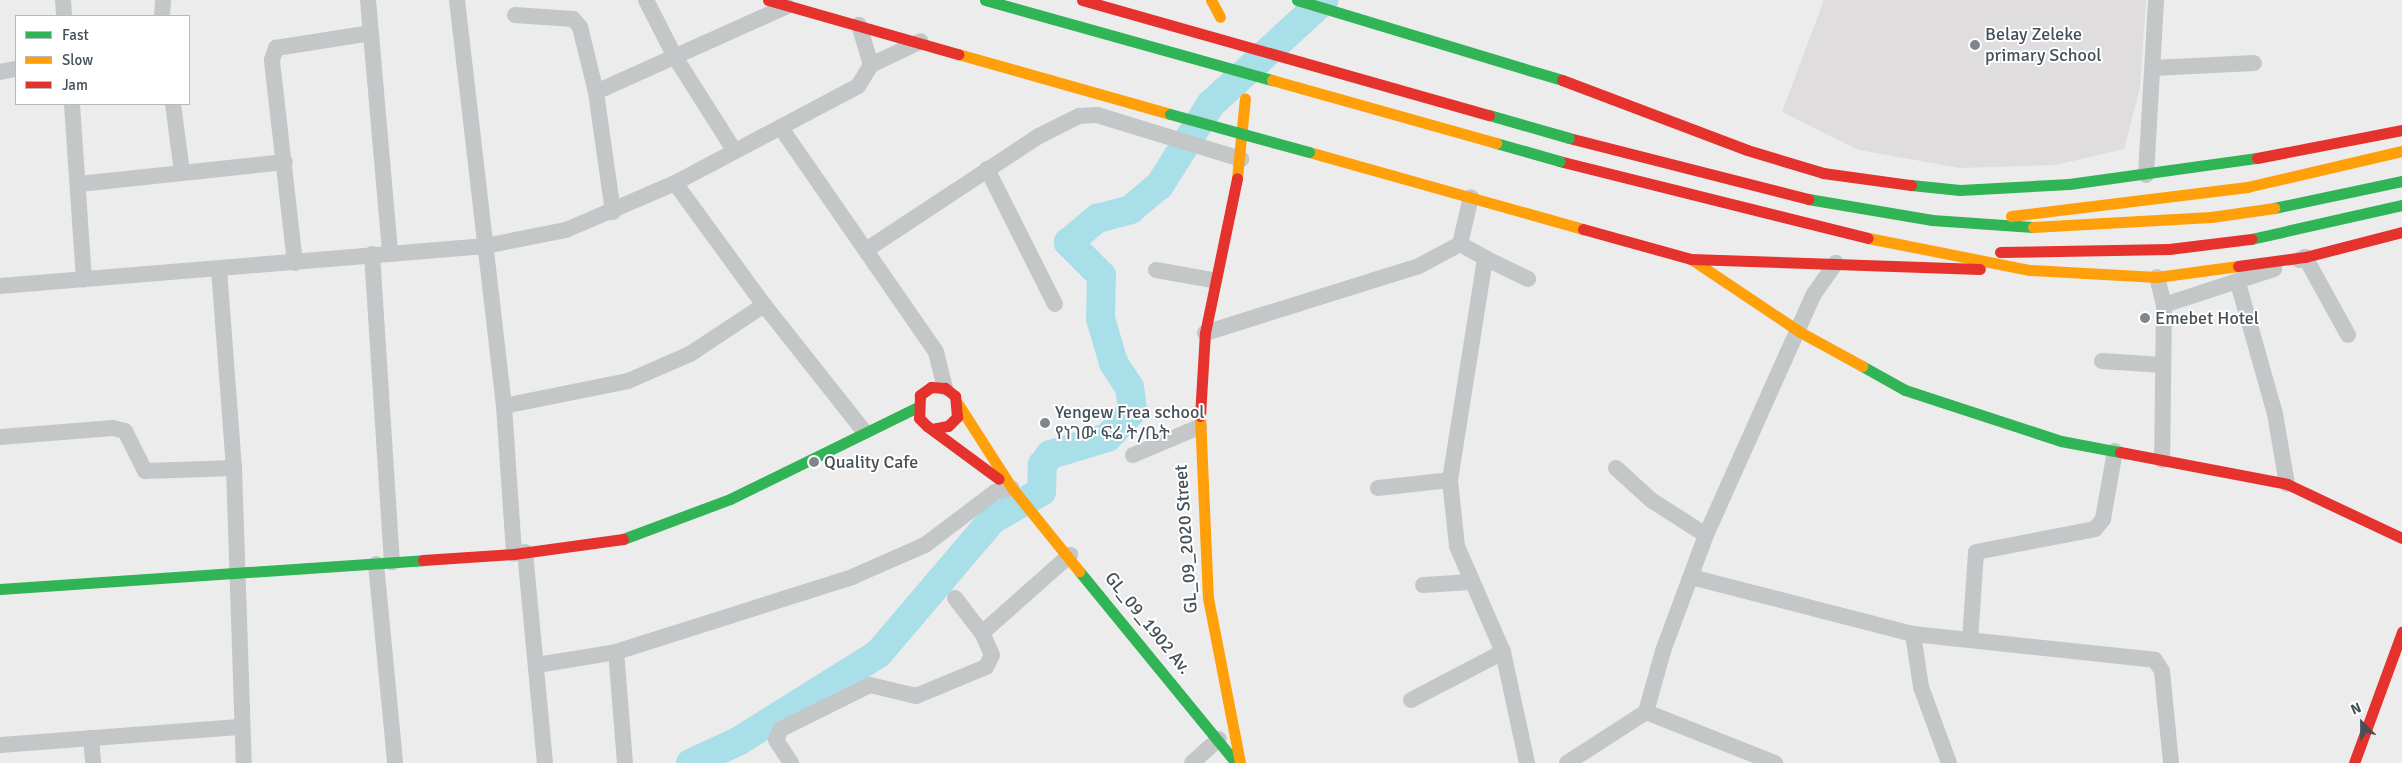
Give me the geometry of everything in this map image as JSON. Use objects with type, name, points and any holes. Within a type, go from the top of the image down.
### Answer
[{"type":"main road","points":[[768,0],[921,41],[1170,114],[1691,259],[2030,270],[2157,277],[2305,257],[2402,232]]},
{"type":"main road","points":[[985,0],[1559,161],[1832,230],[2030,270]]},
{"type":"main road","points":[[1082,0],[1569,138],[1768,192],[1932,220],[2052,228],[2128,224],[2301,204],[2402,181]]},
{"type":"main road","points":[[1211,0],[1220,17]]},
{"type":"main road","points":[[1296,0],[1558,78],[1747,150],[1823,173],[1960,190],[2146,175],[2402,130]]},
{"type":"main road","name":"GL_09_2020 Street","points":[[1238,763],[1208,598],[1199,427],[1204,333],[1213,280],[1241,159],[1245,98]]},
{"type":"main road","points":[[1932,220],[2146,203],[2315,175],[2402,151]]},
{"type":"main road","points":[[1936,250],[2094,253],[2169,249],[2263,237],[2402,205]]},
{"type":"main road","points":[[1691,259],[1800,332],[1905,390],[2061,440],[2287,484],[2402,538]]},
{"type":"main road","points":[[931,387],[945,388],[958,404],[1012,488],[920,418],[916,408],[920,395],[931,387]]},
{"type":"main road","points":[[932,429],[948,426],[957,417],[958,404]]},
{"type":"main road","points":[[0,589],[519,553],[619,540],[692,515],[864,431],[916,408]]},
{"type":"main road","name":"GL_09_1902 Av.","points":[[1012,488],[1070,555],[1238,763]]},
{"type":"main road","points":[[2354,763],[2398,657],[2402,632]]},
{"type":"street","points":[[63,0],[64,15]]},
{"type":"street","points":[[162,15],[163,0]]},
{"type":"street","points":[[368,0],[390,254]]},
{"type":"street","points":[[457,0],[519,553],[537,665],[545,763]]},
{"type":"street","points":[[646,0],[675,57],[734,150]]},
{"type":"street","points":[[2146,175],[2156,0]]},
{"type":"street","points":[[596,92],[787,6]]},
{"type":"street","points":[[515,15],[573,19],[580,27],[596,92],[613,212]]},
{"type":"street","points":[[859,25],[871,65]]},
{"type":"street","points":[[294,263],[285,162],[272,60],[276,48],[371,33]]},
{"type":"street","points":[[0,286],[485,246],[566,230],[613,212],[675,183],[734,150],[781,128],[858,86],[871,65],[921,41]]},
{"type":"street","points":[[2152,68],[2254,63]]},
{"type":"street","points":[[0,72],[15,70]]},
{"type":"street","points":[[72,105],[79,184],[84,280]]},
{"type":"street","points":[[173,105],[182,172]]},
{"type":"street","points":[[866,250],[1066,120],[1087,115],[1241,159]]},
{"type":"street","points":[[781,128],[936,352],[945,388]]},
{"type":"street","points":[[79,184],[285,162]]},
{"type":"street","points":[[987,170],[1055,304]]},
{"type":"street","points":[[675,183],[764,305],[864,431]]},
{"type":"street","points":[[1204,333],[1419,266],[1460,244],[1471,197]]},
{"type":"street","points":[[1460,244],[1528,280]]},
{"type":"street","points":[[372,254],[384,563],[395,763]]},
{"type":"street","points":[[2164,306],[2238,283],[2305,257],[2348,335]]},
{"type":"street","points":[[1485,258],[1450,480],[1454,528],[1470,582],[1503,652],[1527,763]]},
{"type":"street","points":[[1567,763],[1646,712],[1706,535],[1800,332],[1814,294],[1836,264]]},
{"type":"street","points":[[219,269],[234,468],[244,763]]},
{"type":"street","points":[[1156,270],[1213,280]]},
{"type":"street","points":[[2157,277],[2164,306],[2162,460]]},
{"type":"street","points":[[2238,283],[2275,414],[2287,484]]},
{"type":"street","points":[[504,406],[628,381],[690,354],[764,305]]},
{"type":"street","points":[[2102,361],[2162,364]]},
{"type":"street","points":[[1133,455],[1199,427]]},
{"type":"street","points":[[0,437],[113,428],[126,431],[145,471],[234,468]]},
{"type":"street","points":[[1970,640],[1976,552],[2094,529],[2103,519],[2115,451]]},
{"type":"street","points":[[1616,468],[1651,500],[1706,535]]},
{"type":"street","points":[[1378,488],[1450,480]]},
{"type":"street","points":[[537,665],[616,652],[852,577],[925,545],[995,492],[1012,488]]},
{"type":"street","points":[[982,633],[1070,555]]},
{"type":"street","points":[[1692,577],[1913,634],[2155,660],[2162,671],[2170,763]]},
{"type":"street","points":[[1424,585],[1470,582]]},
{"type":"street","points":[[791,763],[775,735],[870,685],[916,696],[986,667],[992,655],[982,633],[955,598]]},
{"type":"street","points":[[1913,634],[1921,687],[1949,763]]},
{"type":"street","points":[[616,652],[626,763]]},
{"type":"street","points":[[1411,700],[1503,652]]},
{"type":"street","points":[[1646,712],[1775,763]]},
{"type":"street","points":[[0,745],[242,727]]},
{"type":"street","points":[[91,738],[93,763]]},
{"type":"street","points":[[1192,763],[1219,740]]},
{"type":"shaded area","name":"Belay Zeleke primary School","points":[[1824,0],[2146,0],[2140,88],[2124,149],[2056,165],[1960,168],[1859,150],[1782,112]]},
{"type":"waterway","points":[[690,763],[739,740],[878,653],[992,519],[1041,491],[1042,464],[1050,454],[1107,437],[1132,410],[1129,387],[1113,362],[1100,318],[1101,275],[1068,242],[1097,218],[1130,209],[1159,185],[1210,104],[1323,0]]},
{"type":"traffic: fast","points":[[985,0],[1272,80]]},
{"type":"traffic: fast","points":[[1297,0],[1562,80]]},
{"type":"traffic: fast","points":[[1170,114],[1309,152]]},
{"type":"traffic: fast","points":[[1489,115],[1569,138]]},
{"type":"traffic: fast","points":[[1496,143],[1559,161]]},
{"type":"traffic: fast","points":[[1911,185],[1960,190],[2069,184],[2257,158]]},
{"type":"traffic: fast","points":[[2274,208],[2402,181]]},
{"type":"traffic: fast","points":[[1808,199],[1932,220],[2033,227]]},
{"type":"traffic: fast","points":[[2251,239],[2402,205]]},
{"type":"traffic: fast","points":[[1862,366],[1905,390],[2061,441],[2120,452]]},
{"type":"traffic: fast","points":[[623,539],[730,499],[916,408]]},
{"type":"traffic: fast","points":[[0,589],[423,560]]},
{"type":"traffic: fast","points":[[1079,571],[1236,763]]},
{"type":"traffic: slow","points":[[1211,0],[1220,17]]},
{"type":"traffic: slow","points":[[958,54],[1170,114]]},
{"type":"traffic: slow","points":[[1272,80],[1496,143]]},
{"type":"traffic: slow","points":[[1237,178],[1245,98]]},
{"type":"traffic: slow","points":[[2011,216],[2247,187],[2402,151]]},
{"type":"traffic: slow","points":[[1309,152],[1583,229]]},
{"type":"traffic: slow","points":[[2033,227],[2211,217],[2274,208]]},
{"type":"traffic: slow","points":[[1868,238],[2030,270]]},
{"type":"traffic: slow","points":[[1691,259],[1800,332],[1862,366]]},
{"type":"traffic: slow","points":[[2030,270],[2157,277],[2238,266]]},
{"type":"traffic: slow","points":[[958,404],[1012,488],[1079,571]]},
{"type":"traffic: slow","points":[[1200,416],[1208,598],[1240,763]]},
{"type":"traffic: jam","points":[[768,0],[958,54]]},
{"type":"traffic: jam","points":[[1082,0],[1489,115]]},
{"type":"traffic: jam","points":[[1562,80],[1747,150],[1823,173],[1911,185]]},
{"type":"traffic: jam","points":[[2257,158],[2402,130]]},
{"type":"traffic: jam","points":[[1569,138],[1808,199]]},
{"type":"traffic: jam","points":[[1559,161],[1868,238]]},
{"type":"traffic: jam","points":[[1200,416],[1205,333],[1237,178]]},
{"type":"traffic: jam","points":[[1583,229],[1691,259],[1980,269]]},
{"type":"traffic: jam","points":[[2238,266],[2305,257],[2402,232]]},
{"type":"traffic: jam","points":[[2000,252],[2169,249],[2251,239]]},
{"type":"traffic: jam","points":[[932,429],[948,426],[957,417],[955,396],[945,388],[931,387],[920,395],[919,418],[927,426],[999,479]]},
{"type":"traffic: jam","points":[[2120,452],[2287,484],[2402,538]]},
{"type":"traffic: jam","points":[[423,560],[514,554],[623,539]]},
{"type":"traffic: jam","points":[[2354,763],[2402,632]]},
{"type":"place","name":"Belay Zeleke primary School","points":[[1975,45]]},
{"type":"place","name":"Emebet Hotel","points":[[2145,318]]},
{"type":"place","name":"Yengew Frea school የነገው ፍሬ ት/ቤት","points":[[1045,423]]},
{"type":"place","name":"Quality Cafe","points":[[814,462]]}]
